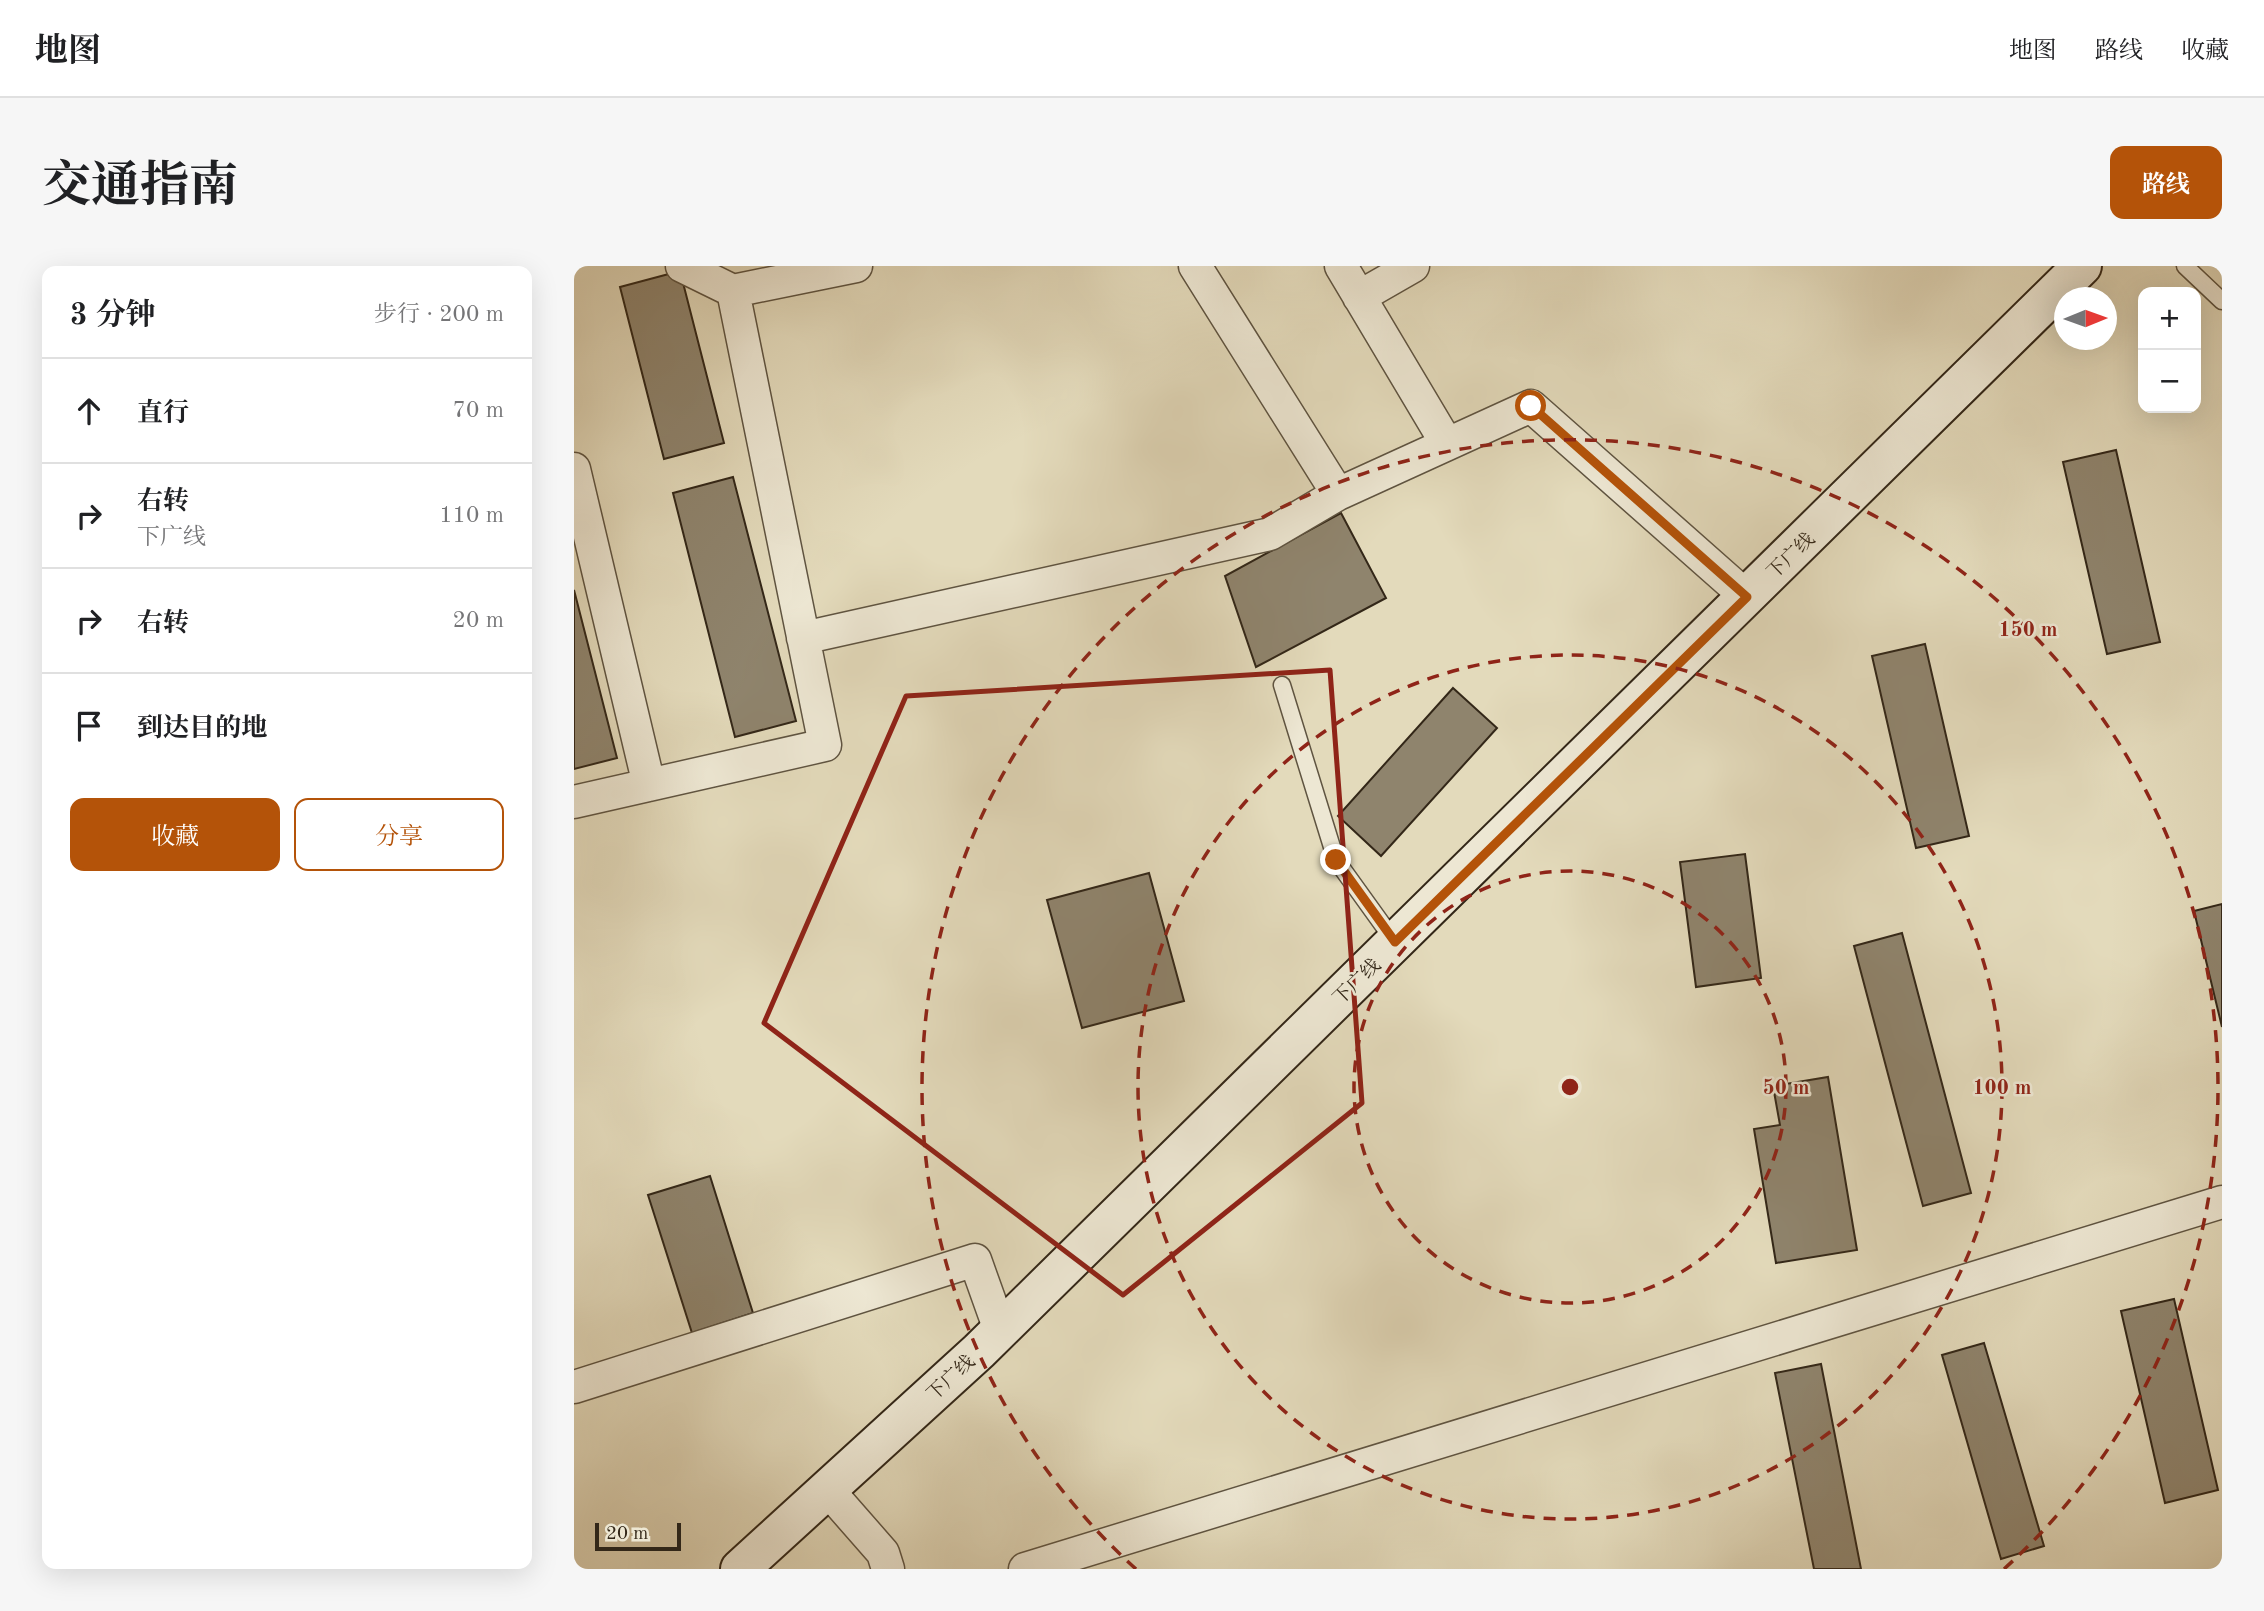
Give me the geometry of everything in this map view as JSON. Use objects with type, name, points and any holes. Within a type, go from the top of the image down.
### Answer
[{"type":"main road","name":"下广线","points":[[740,1569],[1000,1330],[2082,266]]},
{"type":"street","points":[[682,266],[733,291],[803,272],[856,266]]},
{"type":"street","points":[[1195,266],[1338,494]]},
{"type":"street","points":[[1341,266],[1447,444]]},
{"type":"street","points":[[1359,297],[1413,266]]},
{"type":"street","points":[[574,803],[825,746],[733,291]]},
{"type":"street","points":[[803,638],[1270,534],[1338,494],[1531,406],[1747,597]]},
{"type":"street","points":[[574,469],[649,785]]},
{"type":"street","points":[[1025,1569],[2222,1202]]},
{"type":"street","points":[[574,1387],[975,1260],[1000,1330]]},
{"type":"street","points":[[827,1489],[883,1553],[888,1569]]},
{"type":"lane","points":[[2185,266],[2222,301]]},
{"type":"lane","points":[[1282,685],[1336,860],[1395,942]]},
{"type":"highlighted area","points":[[1330,670],[1362,1103],[1123,1295],[764,1023],[906,696]]},
{"type":"building","points":[[680,271],[724,443],[664,459],[620,287]]},
{"type":"building","points":[[2116,450],[2160,642],[2107,654],[2063,462]]},
{"type":"building","points":[[733,477],[796,721],[735,737],[673,493]]},
{"type":"building","points":[[1341,513],[1386,598],[1256,667],[1225,576]]},
{"type":"building","points":[[574,590],[617,758],[574,769]]},
{"type":"building","points":[[1925,644],[1969,836],[1916,848],[1872,656]]},
{"type":"building","points":[[1453,688],[1497,728],[1381,856],[1338,816]]},
{"type":"building","points":[[1745,854],[1761,978],[1696,987],[1680,862]]},
{"type":"building","points":[[1149,873],[1184,1001],[1082,1028],[1047,900]]},
{"type":"building","points":[[2222,904],[2222,1027],[2194,911]]},
{"type":"building","points":[[1902,933],[1971,1193],[1923,1206],[1854,946]]},
{"type":"building","points":[[1828,1077],[1857,1250],[1776,1263],[1754,1129],[1780,1125],[1773,1086]]},
{"type":"building","points":[[710,1176],[753,1313],[692,1333],[648,1195]]},
{"type":"building","points":[[2174,1299],[2218,1490],[2165,1503],[2121,1311]]},
{"type":"building","points":[[1984,1343],[2044,1546],[2001,1559],[1942,1355]]},
{"type":"building","points":[[1821,1364],[1861,1569],[1814,1569],[1775,1373]]},
{"type":"route","points":[[1336,860],[1395,942],[1747,597],[1531,406]]}]
